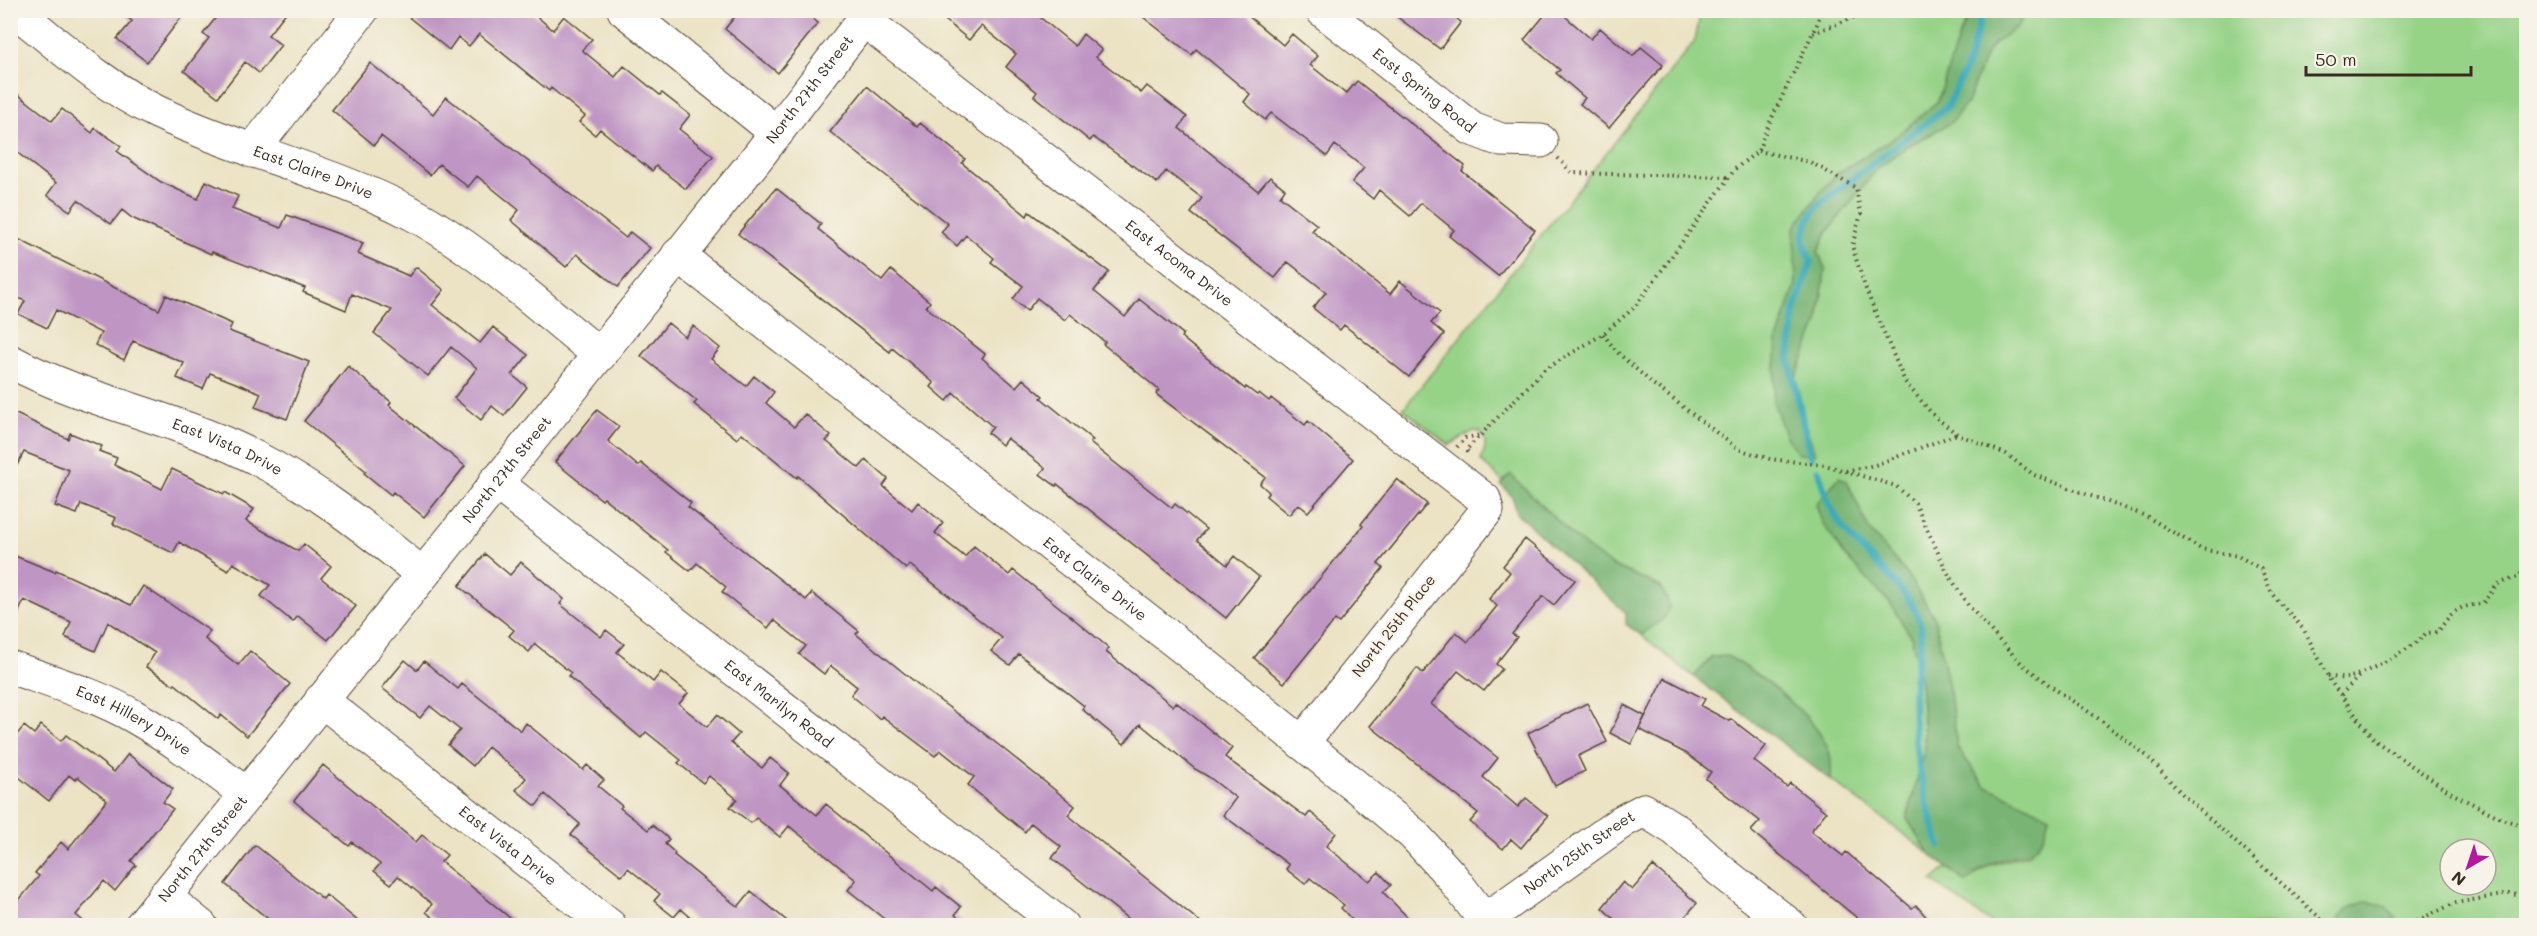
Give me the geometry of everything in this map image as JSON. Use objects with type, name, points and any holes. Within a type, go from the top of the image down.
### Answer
[{"type":"street","points":[[252,151],[362,10]]},
{"type":"street","points":[[624,10],[777,133]]},
{"type":"street","name":"East Spring Road","points":[[1322,10],[1473,129],[1501,140],[1541,141]]},
{"type":"street","name":"East Claire Drive","points":[[15,14],[112,87],[184,124],[358,189],[411,213],[484,261],[600,355]]},
{"type":"street","name":"North 27th Street","points":[[141,926],[777,133],[867,15]]},
{"type":"street","name":"East Acoma Drive","points":[[867,15],[1442,464],[1484,499],[1487,510]]},
{"type":"street","name":"East Claire Drive","points":[[678,255],[1199,660],[1413,834],[1452,876],[1487,923]]},
{"type":"street","name":"East Vista Drive","points":[[10,361],[86,393],[230,445],[276,467],[316,493],[422,574]]},
{"type":"street","name":"East Marilyn Road","points":[[495,482],[1062,926]]},
{"type":"street","name":"North 25th Place","points":[[1302,743],[1487,510]]},
{"type":"street","name":"East Hillery Drive","points":[[10,667],[87,695],[134,716],[174,741],[246,794]]},
{"type":"street","name":"East Vista Drive","points":[[321,700],[610,926]]},
{"type":"street","name":"North 25th Street","points":[[1487,923],[1623,821],[1644,810],[1676,830],[1721,871],[1791,926]]},
{"type":"street","points":[[164,896],[201,926]]},
{"type":"path","points":[[1475,458],[1466,450],[1544,370],[1603,334],[1635,307],[1735,169],[1758,151],[1813,33],[1821,10]]},
{"type":"path","points":[[1813,33],[1873,10]]},
{"type":"path","points":[[1541,141],[1572,173],[1730,177]]},
{"type":"path","points":[[1758,151],[1809,162],[1856,188],[1861,214],[1852,246],[1866,290],[1905,382],[1935,417],[1957,434],[2006,454],[2034,475],[2146,516],[2201,549],[2238,556],[2261,568],[2273,595],[2304,630],[2327,676],[2374,740],[2453,794],[2505,820],[2526,826]]},
{"type":"path","points":[[1603,334],[1617,352],[1653,384],[1738,449],[1770,459],[1825,465],[1896,486],[1915,503],[1968,605],[2022,664],[2100,719],[2147,756],[2191,803],[2329,926]]},
{"type":"path","points":[[1845,471],[1875,465],[1957,434]]},
{"type":"path","points":[[2327,676],[2346,679],[2420,642],[2426,633],[2438,632],[2446,617],[2466,605],[2482,604],[2498,584],[2518,577],[2526,567]]},
{"type":"path","points":[[2341,695],[2361,673]]},
{"type":"path","points":[[2406,926],[2455,903],[2509,894],[2526,896]]},
{"type":"green space","points":[[1972,10],[2026,11],[2018,26],[1993,44],[1986,54],[1967,103],[1951,123],[1907,146],[1877,169],[1828,231],[1818,251],[1825,269],[1818,322],[1796,377],[1804,420],[1815,454],[1798,454],[1786,437],[1773,402],[1777,341],[1796,284],[1794,228],[1821,191],[1839,172],[1895,137],[1938,101],[1959,36]]},
{"type":"green space","points":[[1701,11],[1972,11],[1959,36],[1938,101],[1794,228],[1796,284],[1777,341],[1773,402],[1815,454],[1804,420],[1796,377],[1818,322],[1825,270],[1818,251],[1828,231],[1877,169],[1907,146],[1932,134],[1993,44],[2018,26],[2026,11],[2526,11],[2526,925],[2392,925],[2396,917],[2387,908],[2339,918],[2339,925],[1994,925],[1932,881],[1947,868],[1966,882],[1990,865],[2029,854],[2049,817],[1984,785],[1957,747],[1950,693],[1906,573],[1869,530],[1847,481],[1846,557],[1890,603],[1912,638],[1920,679],[1925,748],[1907,818],[1929,853],[1831,780],[1830,756],[1712,657],[1694,677],[1641,635],[1664,618],[1661,587],[1609,564],[1575,538],[1510,475],[1503,482],[1481,461],[1485,442],[1480,432],[1474,431],[1449,445],[1403,409],[1695,41]]},
{"type":"green space","points":[[1510,474],[1575,538],[1609,564],[1661,587],[1670,606],[1664,618],[1641,635],[1626,624],[1626,613],[1516,513],[1512,497],[1501,485]]},
{"type":"green space","points":[[1839,477],[1847,481],[1869,530],[1906,573],[1935,618],[1950,693],[1957,747],[1984,785],[2049,816],[2040,842],[2034,848],[1989,865],[1966,882],[1929,853],[1907,819],[1925,748],[1920,679],[1912,638],[1890,603],[1846,557],[1822,522],[1816,505]]},
{"type":"green space","points":[[1727,656],[1771,685],[1803,713],[1816,728],[1830,756],[1831,780],[1694,677],[1712,657]]},
{"type":"green space","points":[[2368,901],[2387,908],[2396,917],[2392,925],[2339,925],[2339,918],[2348,908]]},
{"type":"building","points":[[118,10],[187,10],[147,62],[117,39],[132,21]]},
{"type":"building","points":[[222,10],[288,10],[268,35],[281,45],[259,73],[245,62],[218,97],[184,71],[209,38],[203,34]]},
{"type":"building","points":[[400,10],[529,10],[553,30],[564,16],[592,39],[582,50],[615,77],[624,66],[660,95],[662,93],[690,115],[679,129],[713,156],[686,189],[656,166],[652,171],[600,129],[595,135],[579,122],[585,116],[551,88],[549,91],[479,34],[469,46],[458,37],[449,50]]},
{"type":"building","points":[[740,10],[803,10],[818,23],[778,73],[725,29]]},
{"type":"building","points":[[933,10],[1031,10],[1075,46],[1083,34],[1102,50],[1096,57],[1141,93],[1147,86],[1187,117],[1179,128],[1258,191],[1270,177],[1285,189],[1280,196],[1317,225],[1312,231],[1390,294],[1400,281],[1440,313],[1431,323],[1444,334],[1409,377],[1344,325],[1340,330],[1313,308],[1326,292],[1288,262],[1275,278],[1191,213],[1202,198],[1166,171],[1157,183],[1093,137],[1090,141],[1034,96],[1037,92],[1006,67],[1016,54],[981,26],[969,40]]},
{"type":"building","points":[[1134,10],[1241,10],[1283,45],[1292,34],[1318,56],[1310,65],[1346,94],[1357,81],[1465,166],[1462,171],[1535,230],[1498,276],[1449,236],[1454,230],[1421,203],[1410,216],[1379,190],[1373,199],[1352,182],[1364,168],[1335,145],[1327,156],[1271,113],[1265,120],[1244,102],[1250,94],[1196,49],[1192,55]]},
{"type":"building","points":[[1388,10],[1446,10],[1461,22],[1440,49]]},
{"type":"building","points":[[1549,10],[1558,10],[1591,39],[1600,28],[1633,56],[1641,47],[1663,65],[1609,128],[1580,104],[1585,98],[1556,73],[1560,70],[1524,40]]},
{"type":"building","points":[[370,63],[433,114],[446,97],[626,238],[630,232],[650,248],[618,287],[577,254],[566,267],[511,220],[519,210],[477,176],[468,187],[439,164],[430,175],[381,136],[374,145],[332,110]]},
{"type":"building","points":[[867,86],[917,127],[920,123],[965,159],[962,163],[1027,216],[1029,212],[1109,272],[1094,291],[1125,317],[1139,299],[1245,389],[1246,387],[1257,395],[1259,393],[1269,401],[1271,398],[1305,425],[1308,421],[1353,459],[1308,512],[1298,504],[1289,515],[1266,496],[1269,492],[1260,484],[1265,477],[1156,394],[1159,390],[1070,314],[1065,320],[1037,298],[1027,311],[1013,299],[1023,286],[991,262],[994,258],[966,235],[957,246],[941,232],[948,224],[830,132]]},
{"type":"building","points":[[10,88],[52,121],[62,109],[92,133],[95,128],[121,146],[117,151],[161,182],[198,199],[206,181],[238,196],[232,209],[281,228],[287,215],[363,243],[358,254],[409,276],[416,267],[444,290],[432,305],[480,343],[493,327],[528,355],[512,375],[527,387],[504,416],[492,406],[481,420],[454,398],[477,368],[451,347],[428,376],[374,333],[392,310],[352,294],[346,310],[303,292],[305,288],[212,252],[211,254],[132,218],[122,210],[111,224],[78,200],[70,211],[47,195],[56,183],[10,147]]},
{"type":"building","points":[[776,188],[821,224],[818,229],[882,281],[891,270],[930,302],[926,307],[985,354],[982,358],[1016,387],[1023,379],[1043,396],[1041,398],[1093,440],[1090,443],[1172,508],[1175,504],[1206,529],[1197,540],[1227,565],[1234,556],[1259,577],[1226,618],[1057,484],[1056,486],[1040,474],[1045,468],[1007,438],[1002,445],[988,433],[993,427],[954,393],[947,401],[931,387],[934,383],[892,348],[890,352],[738,234]]},
{"type":"building","points":[[10,235],[159,310],[166,295],[232,324],[229,331],[309,362],[287,419],[255,407],[261,393],[210,373],[203,389],[177,378],[184,363],[133,341],[124,360],[95,345],[101,333],[56,310],[47,328],[18,314],[25,301],[10,294]]},
{"type":"building","points":[[668,323],[685,337],[693,326],[720,348],[711,359],[746,386],[754,376],[774,392],[766,403],[794,427],[805,414],[831,436],[826,441],[859,468],[866,460],[888,479],[883,486],[912,510],[918,502],[943,523],[935,533],[965,557],[974,546],[1009,575],[1013,570],[1063,610],[1109,648],[1106,652],[1173,706],[1176,702],[1232,748],[1225,757],[1306,817],[1310,812],[1336,833],[1326,846],[1369,881],[1379,872],[1391,885],[1383,892],[1416,926],[1358,926],[1341,908],[1344,905],[1310,878],[1305,884],[1286,869],[1289,865],[1223,815],[1236,798],[1195,769],[1140,724],[1124,744],[1082,709],[1084,706],[1019,654],[1010,665],[991,651],[1002,638],[910,565],[906,569],[798,476],[797,478],[742,433],[737,439],[694,404],[697,401],[641,356]]},
{"type":"building","points":[[348,366],[391,402],[389,405],[465,466],[424,517],[393,492],[391,495],[364,473],[366,471],[304,421]]},
{"type":"building","points":[[597,410],[619,427],[608,441],[638,466],[641,463],[691,503],[688,507],[806,600],[812,593],[859,631],[856,634],[925,690],[976,727],[1075,806],[1068,815],[1205,926],[1137,926],[1052,858],[1061,847],[1031,823],[1025,832],[968,785],[974,777],[940,750],[935,756],[882,716],[880,719],[851,695],[857,687],[831,666],[824,674],[799,654],[806,646],[774,620],[768,628],[722,592],[726,587],[697,563],[690,571],[604,498],[602,500],[555,462]]},
{"type":"building","points":[[10,411],[68,439],[70,433],[102,446],[99,451],[117,458],[114,465],[162,489],[172,469],[224,494],[225,492],[254,509],[246,521],[298,551],[304,544],[331,566],[321,578],[356,606],[328,640],[298,616],[293,622],[261,596],[270,585],[233,563],[228,571],[179,542],[173,553],[113,524],[116,518],[81,504],[77,514],[55,506],[69,470],[24,452],[10,479]]},
{"type":"building","points":[[1397,479],[1427,504],[1378,564],[1383,568],[1339,623],[1335,620],[1284,683],[1254,658],[1363,526],[1361,524]]},
{"type":"building","points":[[1525,539],[1575,580],[1554,605],[1543,596],[1512,634],[1517,637],[1496,664],[1502,669],[1484,691],[1458,671],[1431,704],[1498,758],[1483,777],[1518,807],[1526,798],[1548,816],[1521,848],[1511,839],[1503,849],[1470,822],[1478,813],[1370,726],[1417,668],[1423,673],[1456,632],[1468,642],[1497,606],[1489,599],[1510,572],[1503,566]]},
{"type":"building","points":[[10,554],[55,572],[56,570],[131,605],[143,586],[210,631],[205,639],[238,665],[250,651],[290,684],[247,736],[221,715],[218,719],[175,684],[146,667],[155,653],[108,622],[95,651],[65,637],[71,622],[24,600],[10,632]]},
{"type":"building","points":[[485,554],[510,575],[521,562],[564,599],[560,604],[601,637],[606,630],[624,644],[617,652],[653,682],[661,672],[688,693],[679,704],[707,727],[717,715],[739,734],[731,743],[762,768],[770,758],[789,773],[780,785],[817,815],[826,804],[933,891],[936,887],[961,907],[955,915],[968,926],[893,926],[848,890],[856,880],[789,826],[780,837],[756,818],[751,823],[730,807],[737,799],[709,776],[703,783],[678,763],[681,760],[646,732],[641,738],[568,676],[571,673],[535,644],[529,652],[509,636],[514,630],[459,586]]},
{"type":"building","points":[[405,660],[417,670],[424,661],[458,689],[462,684],[521,731],[526,723],[583,770],[587,765],[604,780],[598,786],[622,806],[620,808],[648,830],[652,825],[669,839],[665,844],[675,853],[674,855],[738,907],[751,891],[793,926],[701,926],[681,909],[674,917],[654,901],[660,894],[628,868],[622,876],[571,835],[580,824],[545,794],[536,806],[516,790],[526,778],[488,747],[473,766],[448,745],[460,730],[430,706],[420,718],[382,688]]},
{"type":"building","points":[[1665,678],[1705,699],[1701,706],[1729,721],[1731,719],[1766,746],[1754,761],[1787,787],[1790,783],[1826,812],[1811,831],[1843,856],[1846,852],[1912,908],[1916,905],[1934,926],[1867,926],[1751,831],[1760,821],[1706,779],[1711,772],[1687,754],[1639,729]]},
{"type":"building","points":[[1587,703],[1607,742],[1578,756],[1585,771],[1555,786],[1528,733]]},
{"type":"building","points":[[1624,705],[1645,716],[1631,744],[1610,733]]},
{"type":"building","points":[[41,725],[61,741],[66,735],[114,772],[128,754],[173,789],[163,802],[173,809],[131,861],[136,865],[115,891],[104,881],[76,915],[89,926],[10,926],[10,911],[39,876],[35,873],[61,842],[68,849],[107,800],[78,777],[75,780],[69,775],[49,801],[10,770],[10,743],[24,726],[34,734]]},
{"type":"building","points":[[323,765],[416,842],[422,835],[447,855],[441,862],[520,926],[443,926],[426,912],[432,904],[398,876],[391,884],[374,871],[380,864],[352,842],[349,846],[294,801]]},
{"type":"building","points":[[255,845],[323,899],[326,895],[364,926],[277,926],[225,884]]},
{"type":"building","points":[[1653,866],[1697,903],[1677,926],[1622,926],[1602,908],[1623,882],[1632,890]]},
{"type":"waterway","points":[[1811,458],[1789,359],[1795,309],[1811,262],[1803,239],[1807,224],[1816,207],[1947,107],[1968,64],[1983,10]]},
{"type":"waterway","points":[[1818,470],[1823,488],[1843,528],[1901,590],[1917,615],[1921,627],[1914,683],[1915,731],[1923,788],[1940,846]]}]
